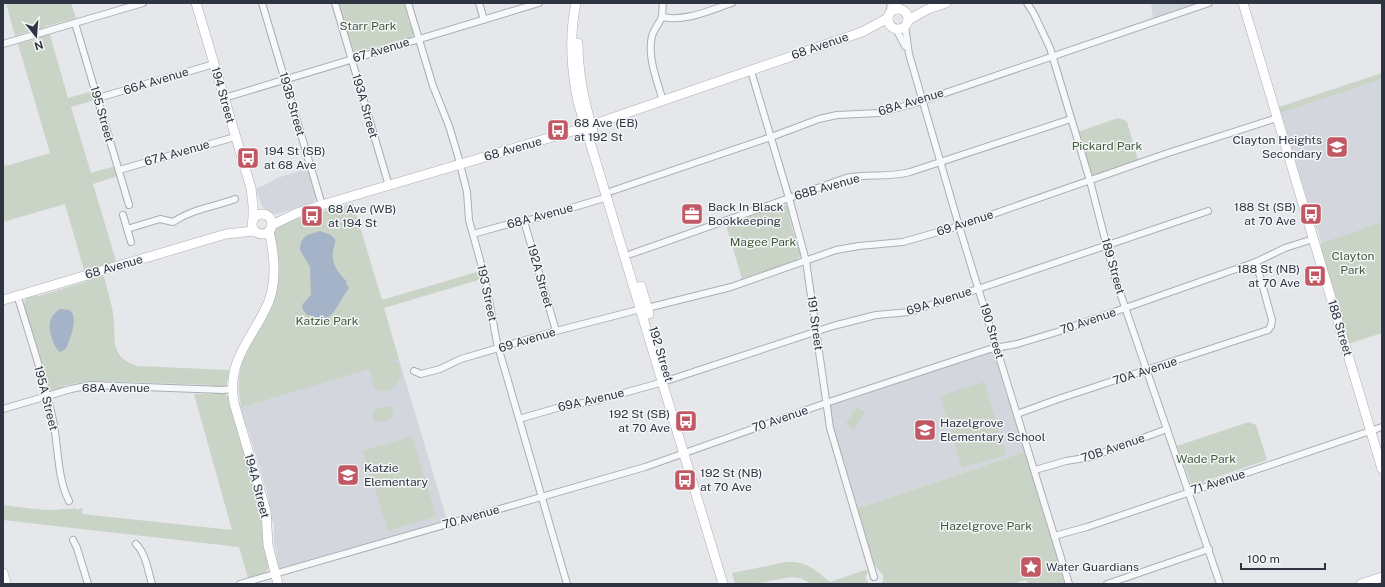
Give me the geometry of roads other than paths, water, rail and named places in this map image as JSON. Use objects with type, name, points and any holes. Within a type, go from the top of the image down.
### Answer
[{"type":"street","points":[[3,44],[142,3]]},
{"type":"street","name":"194 Street","points":[[196,3],[251,188],[269,222],[273,264],[274,278],[270,297],[266,308],[239,356],[233,376],[232,389]]},
{"type":"street","name":"193B Street","points":[[262,3],[322,205]]},
{"type":"street","name":"193A Street","points":[[335,3],[389,186]]},
{"type":"street","name":"193 Street","points":[[408,3],[433,86],[448,126],[460,165],[466,187],[469,220],[486,278],[499,348],[567,584]]},
{"type":"street","points":[[479,3],[484,20]]},
{"type":"street","name":"67 Avenue","points":[[224,98],[539,3]]},
{"type":"street","points":[[576,3],[573,23],[572,59],[576,90],[589,126]]},
{"type":"street","points":[[583,3],[578,38],[578,64],[589,126]]},
{"type":"street","points":[[663,3],[662,17],[656,26],[652,37],[651,47],[652,66],[663,101]]},
{"type":"street","points":[[662,17],[670,19],[693,16],[732,3]]},
{"type":"street","name":"190 Street","points":[[890,3],[891,22],[909,54]]},
{"type":"street","points":[[903,14],[901,29],[891,22],[896,10],[903,14],[928,9],[946,3]]},
{"type":"street","name":"189 Street","points":[[1027,3],[1048,42],[1090,181],[1115,278],[1220,584]]},
{"type":"street","name":"189 Street","points":[[1032,3],[1034,14]]},
{"type":"street","name":"68A Avenue","points":[[473,234],[516,222],[534,220],[771,137],[818,119],[837,115],[880,113],[922,100],[1209,3]]},
{"type":"street","name":"188 Street","points":[[1242,3],[1382,468]]},
{"type":"street","name":"190 Street","points":[[903,14],[909,54],[922,100],[1069,584]]},
{"type":"street","name":"68 Avenue","points":[[269,222],[589,126],[891,22]]},
{"type":"street","name":"195 Street","points":[[75,23],[129,205]]},
{"type":"street","name":"66A Avenue","points":[[98,98],[214,64]]},
{"type":"street","name":"191 Street","points":[[751,71],[806,261],[826,404],[833,439],[874,577]]},
{"type":"street","name":"69 Avenue","points":[[414,371],[421,374],[440,369],[461,359],[556,330],[719,291],[836,250],[859,246],[903,242],[960,226],[1165,154],[1277,118]]},
{"type":"street","name":"68B Avenue","points":[[627,252],[685,236],[789,198],[855,176],[896,176],[942,163],[1071,119]]},
{"type":"street","name":"192 Street","points":[[589,126],[666,381],[723,584]]},
{"type":"street","name":"67A Avenue","points":[[119,170],[235,137]]},
{"type":"street","name":"194 Street","points":[[251,188],[255,227],[273,264]]},
{"type":"street","points":[[127,229],[160,219],[173,222],[193,211],[220,205],[235,199]]},
{"type":"street","name":"69A Avenue","points":[[519,419],[557,408],[599,400],[666,381],[816,331],[876,315],[910,312],[1208,211]]},
{"type":"street","points":[[258,214],[269,222],[265,234],[255,227],[258,214]]},
{"type":"street","points":[[123,215],[131,242]]},
{"type":"street","name":"192A Street","points":[[524,221],[556,330]]},
{"type":"street","name":"68 Avenue","points":[[3,300],[226,234],[234,229],[255,227]]},
{"type":"street","name":"70 Avenue","points":[[240,584],[645,467],[686,451],[990,349],[1033,340],[1256,262],[1285,248],[1313,238]]},
{"type":"street","name":"70A Avenue","points":[[1017,414],[1061,398],[1268,330],[1271,326],[1272,320],[1256,262]]},
{"type":"street","name":"195A Street","points":[[17,296],[47,396],[54,426],[64,488],[69,501]]},
{"type":"street","name":"192 Street","points":[[644,308],[665,369],[666,381]]},
{"type":"street","name":"68A Avenue","points":[[3,409],[71,389],[91,385],[222,390],[232,389]]},
{"type":"street","name":"194A Street","points":[[232,389],[234,403],[266,511],[268,545],[278,584]]},
{"type":"street","name":"71 Avenue","points":[[1054,536],[1087,527],[1189,491],[1382,427]]},
{"type":"street","name":"70B Avenue","points":[[1035,470],[1066,461],[1091,458],[1167,429]]},
{"type":"street","name":"192 Street","points":[[686,451],[729,584]]},
{"type":"street","points":[[73,540],[77,548],[88,584]]},
{"type":"street","points":[[136,544],[140,548],[143,555],[152,584]]},
{"type":"street","points":[[1107,584],[1209,550]]},
{"type":"street","points":[[3,573],[6,584]]},
{"type":"street","points":[[1361,584],[1382,577]]},
{"type":"water","points":[[320,231],[331,235],[335,239],[333,250],[334,265],[347,282],[346,283],[349,288],[329,317],[321,320],[307,315],[303,310],[302,305],[311,295],[310,267],[300,250],[301,242],[305,237]]},
{"type":"water","points":[[60,309],[70,310],[73,314],[74,323],[66,349],[60,352],[53,341],[50,332],[50,323],[52,316]]},
{"type":"place","name":"68 Ave (EB) at 192 St","points":[[558,130]]},
{"type":"place","name":"Clayton Heights Secondary","points":[[1337,147]]},
{"type":"place","name":"194 St (SB) at 68 Ave","points":[[248,158]]},
{"type":"place","name":"Back In Black Bookkeeping","points":[[692,214]]},
{"type":"place","name":"188 St (SB) at 70 Ave","points":[[1311,214]]},
{"type":"place","name":"68 Ave (WB) at 194 St","points":[[312,216]]},
{"type":"place","name":"188 St (NB) at 70 Ave","points":[[1315,276]]},
{"type":"place","name":"192 St (SB) at 70 Ave","points":[[686,421]]},
{"type":"place","name":"Hazelgrove Elementary School","points":[[925,430]]},
{"type":"place","name":"Katzie Elementary","points":[[348,475]]},
{"type":"place","name":"192 St (NB) at 70 Ave","points":[[685,480]]},
{"type":"place","name":"Water Guardians","points":[[1031,567]]},
{"type":"park label","name":"Starr Park","points":[[368,26]]},
{"type":"park label","name":"Pickard Park","points":[[1107,146]]},
{"type":"park label","name":"Magee Park","points":[[763,242]]},
{"type":"park label","name":"Clayton Park","points":[[1353,263]]},
{"type":"park label","name":"Katzie Park","points":[[327,321]]},
{"type":"park label","name":"Wade Park","points":[[1206,459]]},
{"type":"park label","name":"Hazelgrove Park","points":[[986,526]]}]
